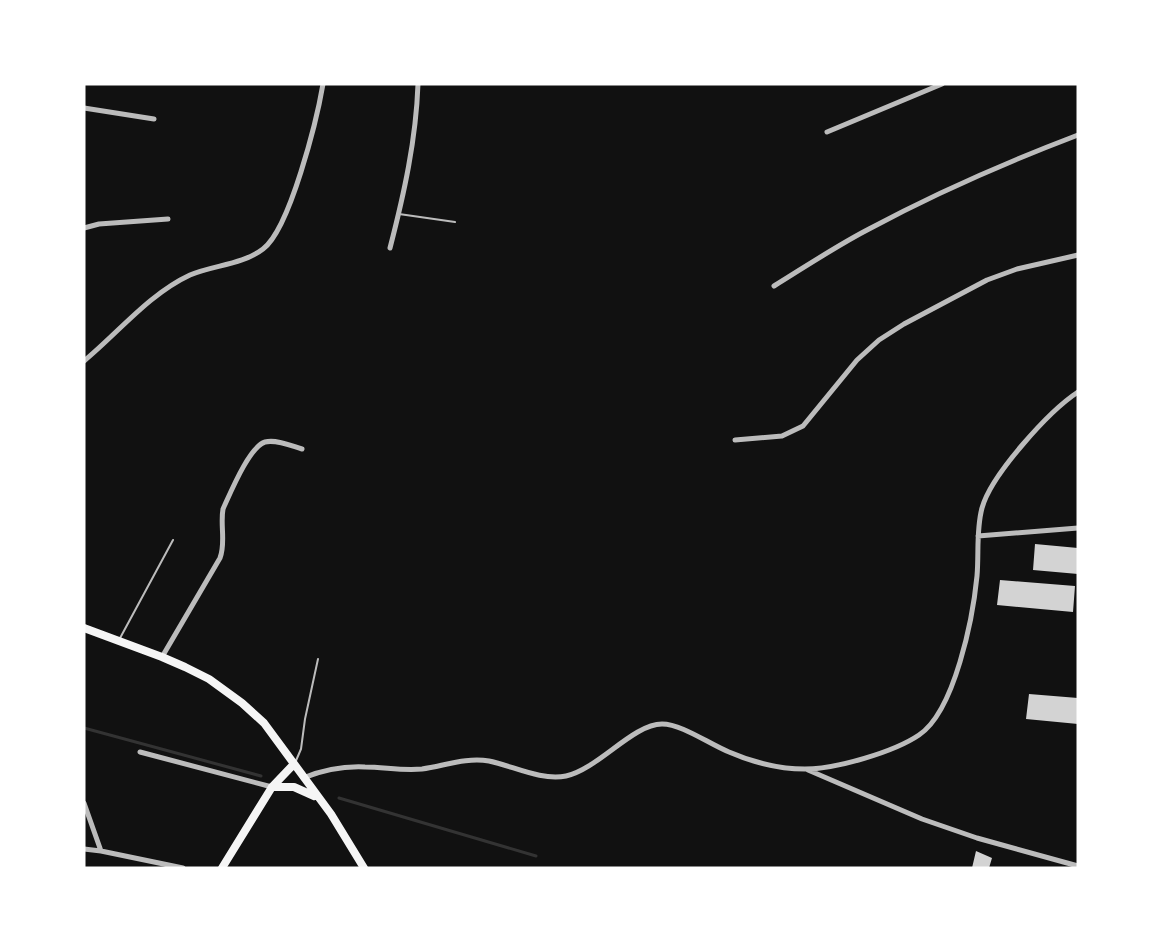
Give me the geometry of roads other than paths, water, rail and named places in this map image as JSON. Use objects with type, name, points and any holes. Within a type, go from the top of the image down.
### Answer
[{"type":"main road","points":[[84,628],[162,657],[209,679],[242,703],[264,723],[322,803],[363,868]]},
{"type":"main road","points":[[222,868],[272,787],[293,765]]},
{"type":"main road","points":[[272,787],[294,787],[314,796],[322,803]]},
{"type":"street","points":[[84,361],[168,288],[190,275],[246,258],[264,249],[275,235],[286,212],[321,100],[323,84]]},
{"type":"street","points":[[390,248],[413,142],[418,84]]},
{"type":"street","points":[[827,132],[942,84]]},
{"type":"street","points":[[84,108],[154,119]]},
{"type":"street","points":[[774,286],[867,230],[918,204],[998,166],[1078,135]]},
{"type":"street","points":[[84,228],[133,220],[168,219]]},
{"type":"street","points":[[735,440],[782,436],[803,426],[857,360],[879,340],[904,324],[987,280],[1017,269],[1078,255]]},
{"type":"street","points":[[806,769],[854,761],[907,743],[924,732],[938,715],[951,689],[964,647],[977,576],[978,536],[982,507],[994,483],[1039,426],[1078,392]]},
{"type":"street","points":[[162,657],[220,558],[223,548],[221,519],[224,509],[251,455],[258,446],[269,441],[302,449]]},
{"type":"street","points":[[978,536],[1078,528]]},
{"type":"street","points":[[303,778],[347,767],[411,769],[476,760],[489,761],[550,777],[566,776],[583,769],[647,728],[665,724],[740,757],[806,769],[922,819],[977,838],[1078,866]]},
{"type":"street","points":[[140,752],[272,787]]},
{"type":"street","points":[[84,803],[101,851]]},
{"type":"street","points":[[84,849],[183,868]]},
{"type":"lane","points":[[399,214],[455,222]]},
{"type":"lane","points":[[118,642],[173,540]]},
{"type":"lane","points":[[293,765],[301,748],[318,659]]},
{"type":"waterway","points":[[84,728],[261,776]]},
{"type":"waterway","points":[[339,798],[536,856]]}]
